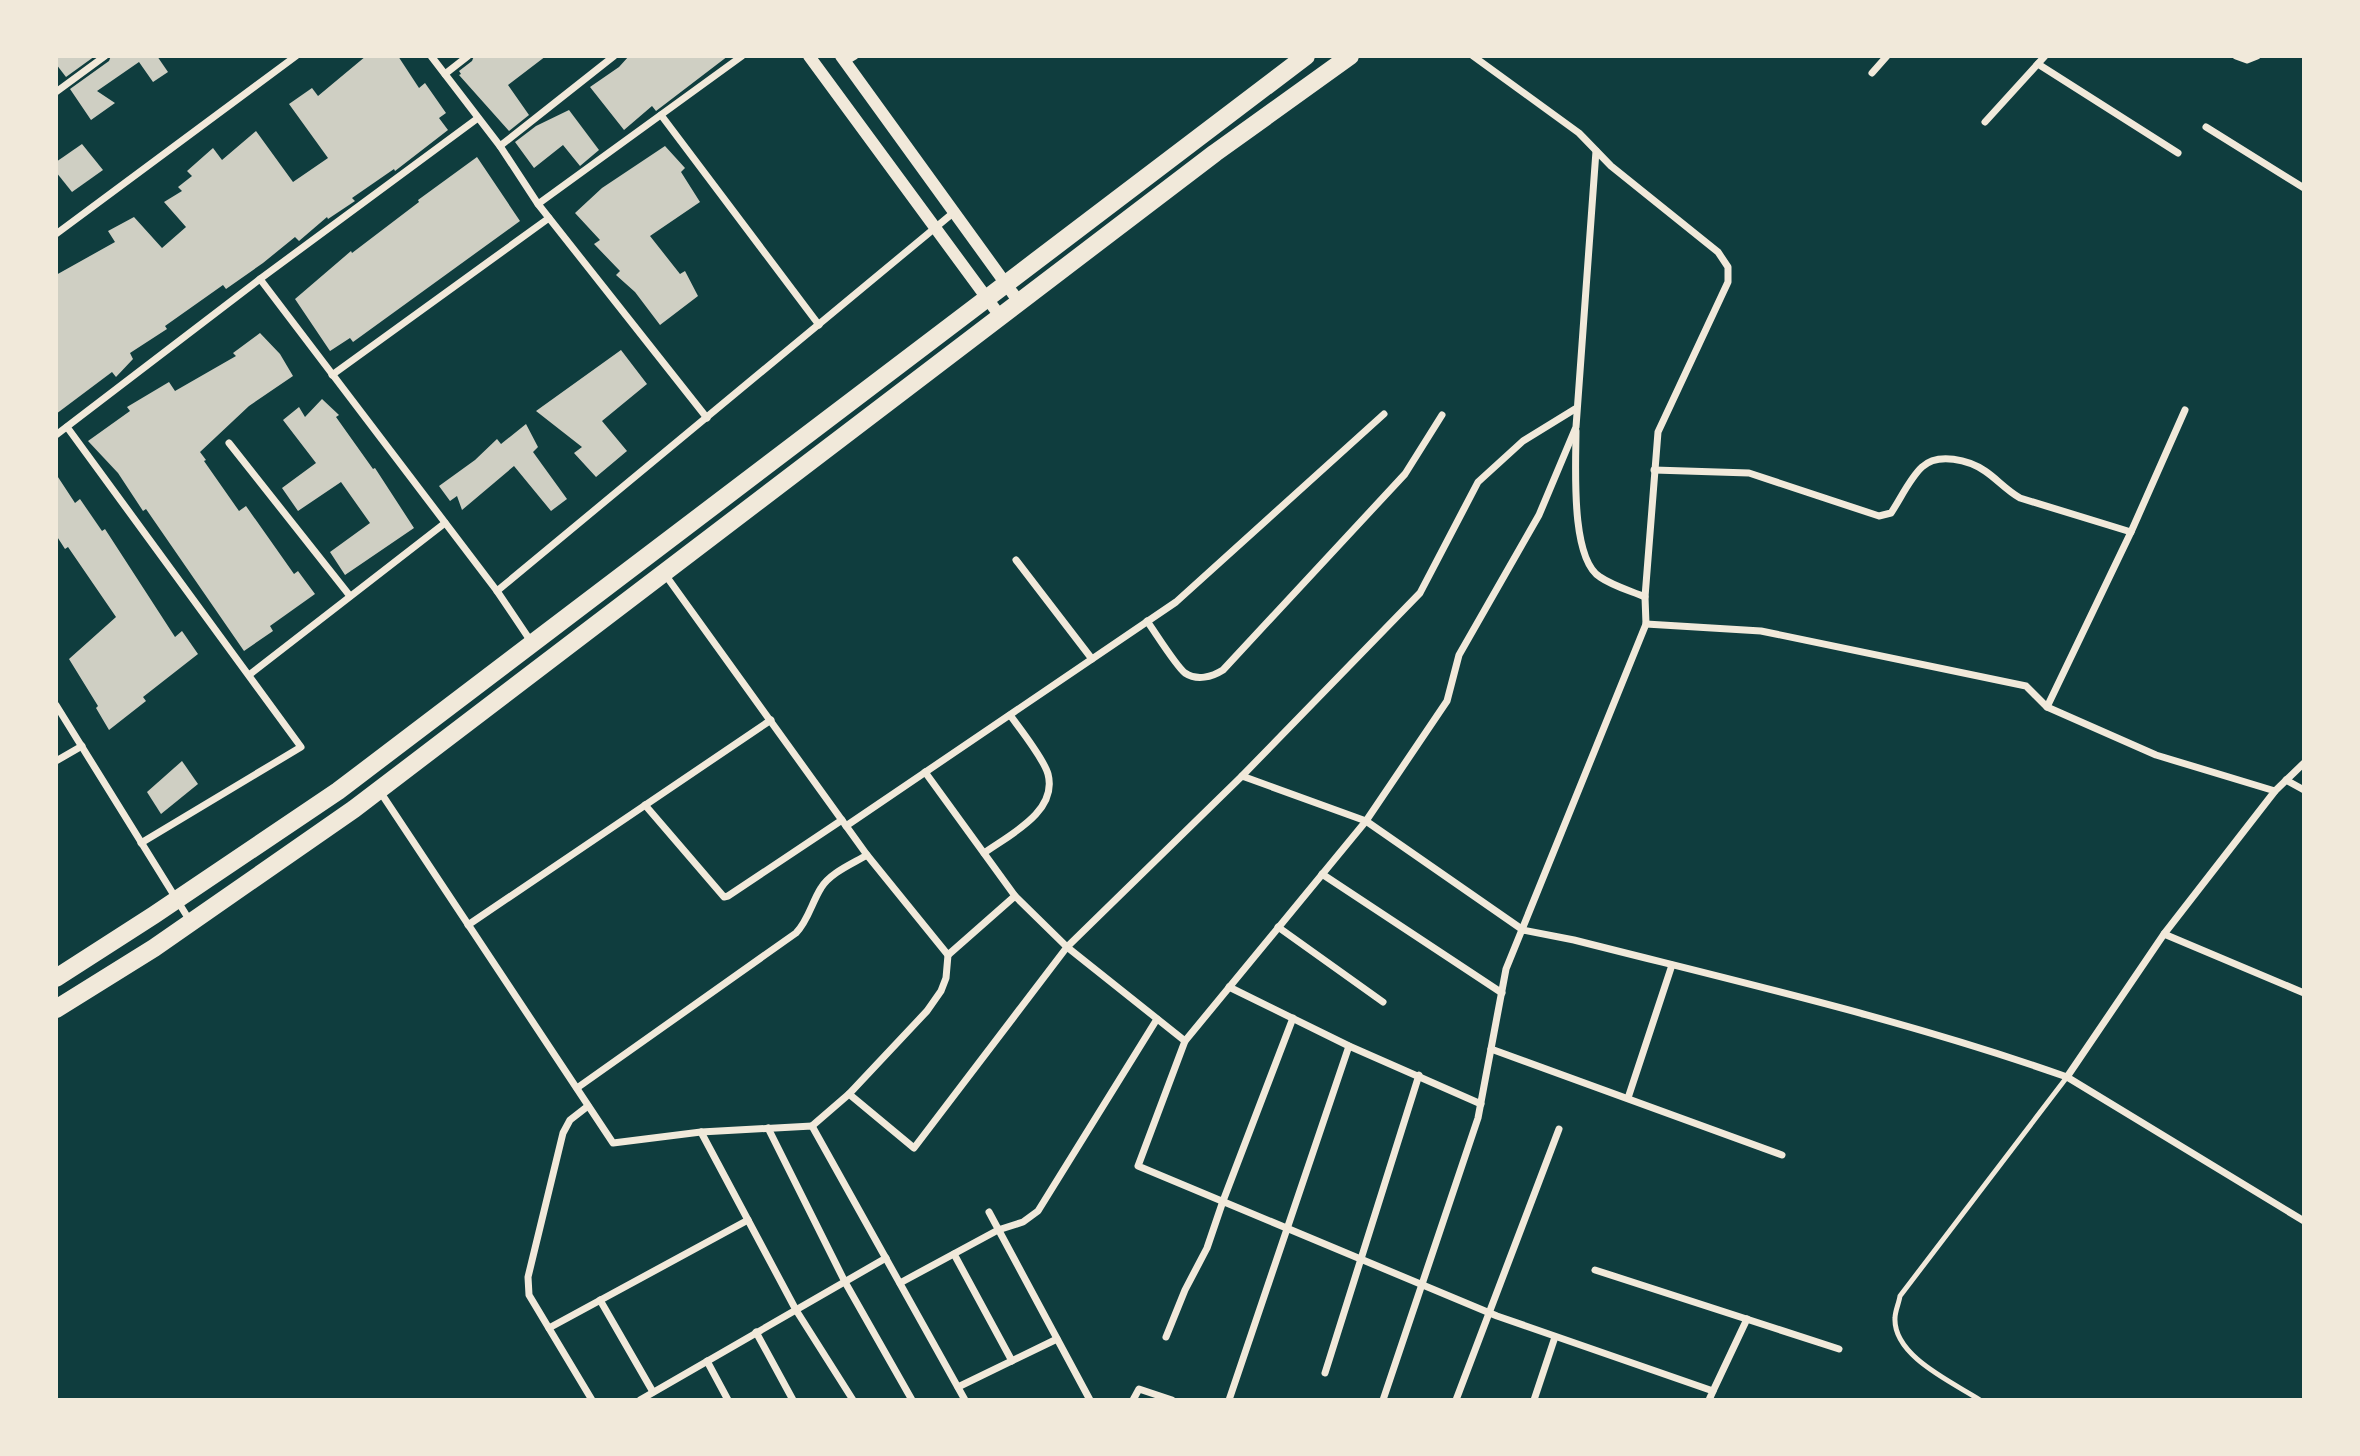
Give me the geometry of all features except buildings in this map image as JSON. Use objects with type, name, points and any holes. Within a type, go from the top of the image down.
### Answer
[{"type":"main road","points":[[56,978],[338,791],[1306,56]]},
{"type":"main road","points":[[56,1009],[190,922],[379,790],[1215,153],[1350,56]]},
{"type":"street","points":[[56,92],[105,56]]},
{"type":"street","points":[[56,234],[296,56]]},
{"type":"street","points":[[431,56],[500,146],[538,204],[707,418]]},
{"type":"street","points":[[445,74],[468,56]]},
{"type":"street","points":[[500,146],[614,56]]},
{"type":"street","points":[[538,204],[742,56]]},
{"type":"street","points":[[809,56],[1000,316]]},
{"type":"street","points":[[1383,1400],[1481,1104],[1506,969],[1646,624],[1645,597],[1658,432],[1728,282],[1728,267],[1718,252],[1611,166],[1579,133],[1473,56]]},
{"type":"street","points":[[1871,73],[1887,56]]},
{"type":"street","points":[[1985,122],[2045,56]]},
{"type":"street","points":[[2236,56],[2248,60],[2257,56]]},
{"type":"street","points":[[847,58],[953,213],[1019,302]]},
{"type":"street","points":[[2038,64],[2178,153]]},
{"type":"street","points":[[661,115],[819,324]]},
{"type":"street","points":[[56,435],[260,279],[478,118]]},
{"type":"street","points":[[2206,127],[2304,188]]},
{"type":"street","points":[[1596,151],[1576,409],[1577,519],[1585,554],[1598,577],[1645,597]]},
{"type":"street","points":[[497,591],[953,213]]},
{"type":"street","points":[[332,374],[549,218]]},
{"type":"street","points":[[260,279],[497,591],[533,643]]},
{"type":"street","points":[[849,1094],[914,1148],[1067,947],[1241,776],[1420,593],[1478,482],[1523,441],[1576,409]]},
{"type":"street","points":[[2047,707],[2132,532],[2185,410]]},
{"type":"street","points":[[645,805],[724,897],[728,896],[925,772],[1176,602],[1384,414]]},
{"type":"street","points":[[1147,621],[1185,673],[1201,678],[1213,676],[1223,670],[1405,474],[1442,415]]},
{"type":"street","points":[[67,427],[301,747],[141,843]]},
{"type":"street","points":[[1576,427],[1539,515],[1459,655],[1447,701],[1366,821],[1185,1041],[1138,1166],[1489,1313],[1713,1391]]},
{"type":"street","points":[[229,443],[350,596]]},
{"type":"street","points":[[1654,470],[1749,473],[1880,516],[1891,513],[1921,467],[1938,459],[1959,460],[1974,464],[2020,498],[2132,532]]},
{"type":"street","points":[[248,675],[445,523]]},
{"type":"street","points":[[1016,560],[1092,659]]},
{"type":"street","points":[[664,572],[867,855],[948,955]]},
{"type":"street","points":[[1646,624],[1761,631],[2026,686],[2047,707],[2156,755],[2275,791]]},
{"type":"street","points":[[56,705],[190,922]]},
{"type":"street","points":[[985,853],[1038,814],[1049,792],[1048,773],[1010,715]]},
{"type":"street","points":[[468,925],[771,720]]},
{"type":"street","points":[[56,761],[82,746]]},
{"type":"street","points":[[2067,1077],[2164,934],[2275,791],[2304,763]]},
{"type":"street","points":[[925,772],[1015,895],[1067,947],[1185,1041]]},
{"type":"street","points":[[1241,776],[1366,821],[1523,930],[1574,940],[1898,1023],[2067,1077],[2304,1221]]},
{"type":"street","points":[[2286,780],[2304,790]]},
{"type":"street","points":[[379,790],[613,1143],[701,1132],[812,1126],[849,1094],[927,1011],[941,991],[946,978],[948,955],[1015,895]]},
{"type":"street","points":[[576,1088],[796,933],[827,880],[867,855]]},
{"type":"street","points":[[1322,874],[1502,993]]},
{"type":"street","points":[[1278,928],[1383,1002]]},
{"type":"street","points":[[2164,934],[2304,993]]},
{"type":"street","points":[[1628,1098],[1672,965]]},
{"type":"street","points":[[1229,987],[1349,1046],[1481,1104]]},
{"type":"street","points":[[1166,1337],[1185,1290],[1207,1248],[1293,1018]]},
{"type":"street","points":[[900,1283],[998,1230],[1023,1222],[1038,1211],[1157,1019]]},
{"type":"street","points":[[1229,1400],[1349,1046]]},
{"type":"street","points":[[1491,1049],[1782,1155]]},
{"type":"street","points":[[1325,1373],[1419,1075]]},
{"type":"street","points":[[588,1106],[570,1120],[562,1133],[528,1277],[529,1295],[592,1400]]},
{"type":"street","points":[[812,1126],[965,1400]]},
{"type":"street","points":[[768,1128],[845,1282],[912,1400]]},
{"type":"street","points":[[1456,1400],[1559,1129]]},
{"type":"street","points":[[701,1132],[796,1310],[853,1400]]},
{"type":"street","points":[[989,1212],[1090,1400]]},
{"type":"street","points":[[549,1328],[748,1220]]},
{"type":"street","points":[[954,1254],[1012,1361]]},
{"type":"street","points":[[639,1400],[886,1258]]},
{"type":"street","points":[[1595,1270],[1839,1349]]},
{"type":"street","points":[[600,1300],[653,1392]]},
{"type":"street","points":[[1709,1400],[1747,1319]]},
{"type":"street","points":[[756,1332],[793,1400]]},
{"type":"street","points":[[1534,1400],[1555,1337]]},
{"type":"street","points":[[958,1387],[1057,1339]]},
{"type":"street","points":[[707,1361],[728,1400]]},
{"type":"street","points":[[1133,1400],[1139,1390],[1171,1400]]},
{"type":"lane","points":[[1980,1400],[1910,1356],[1899,1338],[1895,1319],[1900,1296],[2067,1077]]}]
